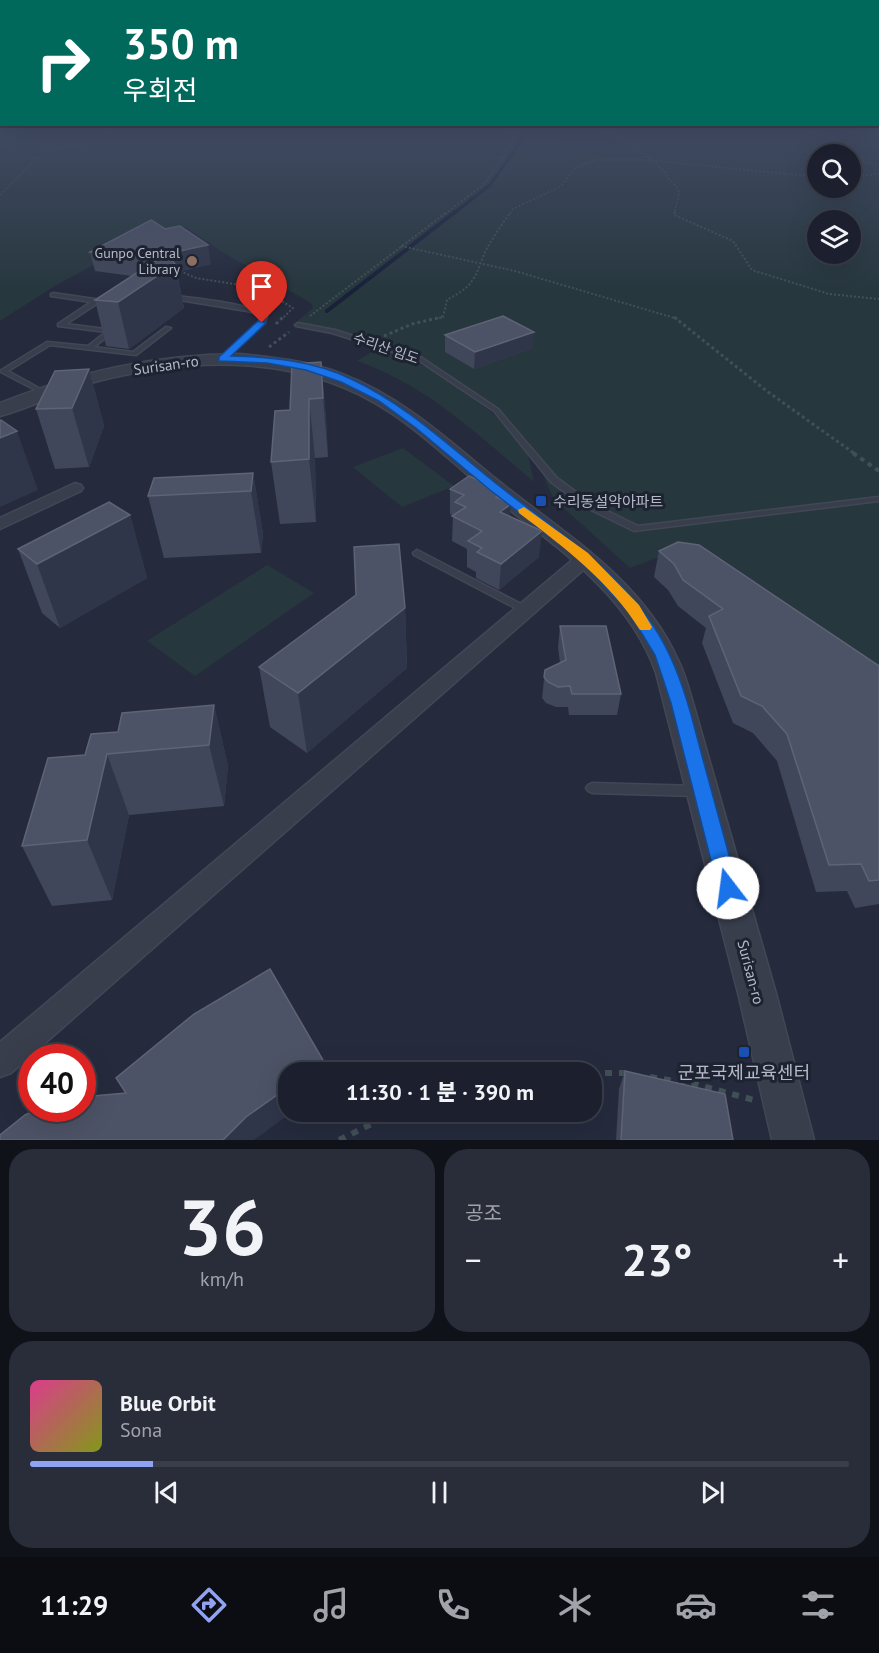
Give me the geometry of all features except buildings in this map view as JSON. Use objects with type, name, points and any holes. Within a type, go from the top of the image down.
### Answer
[{"type":"street","name":"Surisan-ro","points":[[0,410],[43,392],[133,369],[223,359],[255,359],[291,363],[327,373],[382,399],[420,426],[494,488],[583,555],[634,609],[662,655],[679,703],[787,1108],[793,1140]]},
{"type":"street","points":[[0,524],[75,488]]},
{"type":"street","points":[[0,1062],[577,566],[583,555]]},
{"type":"lane","points":[[53,295],[106,302]]},
{"type":"lane","points":[[165,297],[248,309],[264,317],[262,323],[223,359]]},
{"type":"lane","points":[[88,348],[111,331],[60,325],[96,301]]},
{"type":"lane","name":"수리산 임도","points":[[298,325],[333,331],[420,358],[496,410],[554,480],[596,509],[637,529],[879,499]]},
{"type":"lane","points":[[43,392],[3,371],[49,343],[134,354],[168,328]]},
{"type":"lane","points":[[417,553],[526,610]]},
{"type":"lane","points":[[592,788],[702,791]]},
{"type":"path","points":[[0,195],[11,184]]},
{"type":"path","points":[[255,359],[483,184]]},
{"type":"path","points":[[369,342],[412,324],[443,317],[447,300],[468,286],[493,243],[495,234],[513,209],[562,184]]},
{"type":"path","points":[[676,184],[680,193],[676,200],[674,215],[733,241],[752,270],[829,294],[879,299]]},
{"type":"path","points":[[401,246],[515,271],[677,318],[768,392],[879,471]]},
{"type":"path","points":[[180,271],[196,278],[260,288],[293,308],[284,316]]},
{"type":"path","points":[[602,1073],[629,1073],[698,1085],[787,1108]]},
{"type":"path","points":[[339,1140],[376,1122]]},
{"type":"shaded area","points":[[0,184],[807,184],[807,198],[861,198],[861,184],[879,184],[879,694],[690,563],[656,558],[630,568],[553,498],[529,442],[496,410],[420,359],[333,331],[293,325],[313,308],[311,303],[224,253],[186,227],[160,229],[53,287],[0,321]]},
{"type":"shaded area","points":[[378,348],[434,370],[490,411],[510,431],[528,455],[534,482],[472,429],[429,397],[382,371],[357,361]]},
{"type":"shaded area","points":[[403,448],[454,486],[402,507],[353,467]]},
{"type":"shaded area","points":[[267,565],[314,593],[195,676],[147,641]]},
{"type":"waterway","points":[[453,214],[491,184]]},
{"type":"waterway","points":[[327,311],[455,212]]},
{"type":"slow traffic","points":[[524,510],[583,555],[634,609],[645,627]]},
{"type":"place","name":"Gunpo Central Library","points":[[192,261]]},
{"type":"place","name":"수리동설악아파트","points":[[541,501]]},
{"type":"place","name":"군포국제교육센터","points":[[744,1052]]},
{"type":"route","points":[[262,323],[223,359],[267,360],[308,367],[345,380],[382,399],[420,426],[494,488],[583,555],[634,609],[662,655],[679,703],[728,888]]}]
